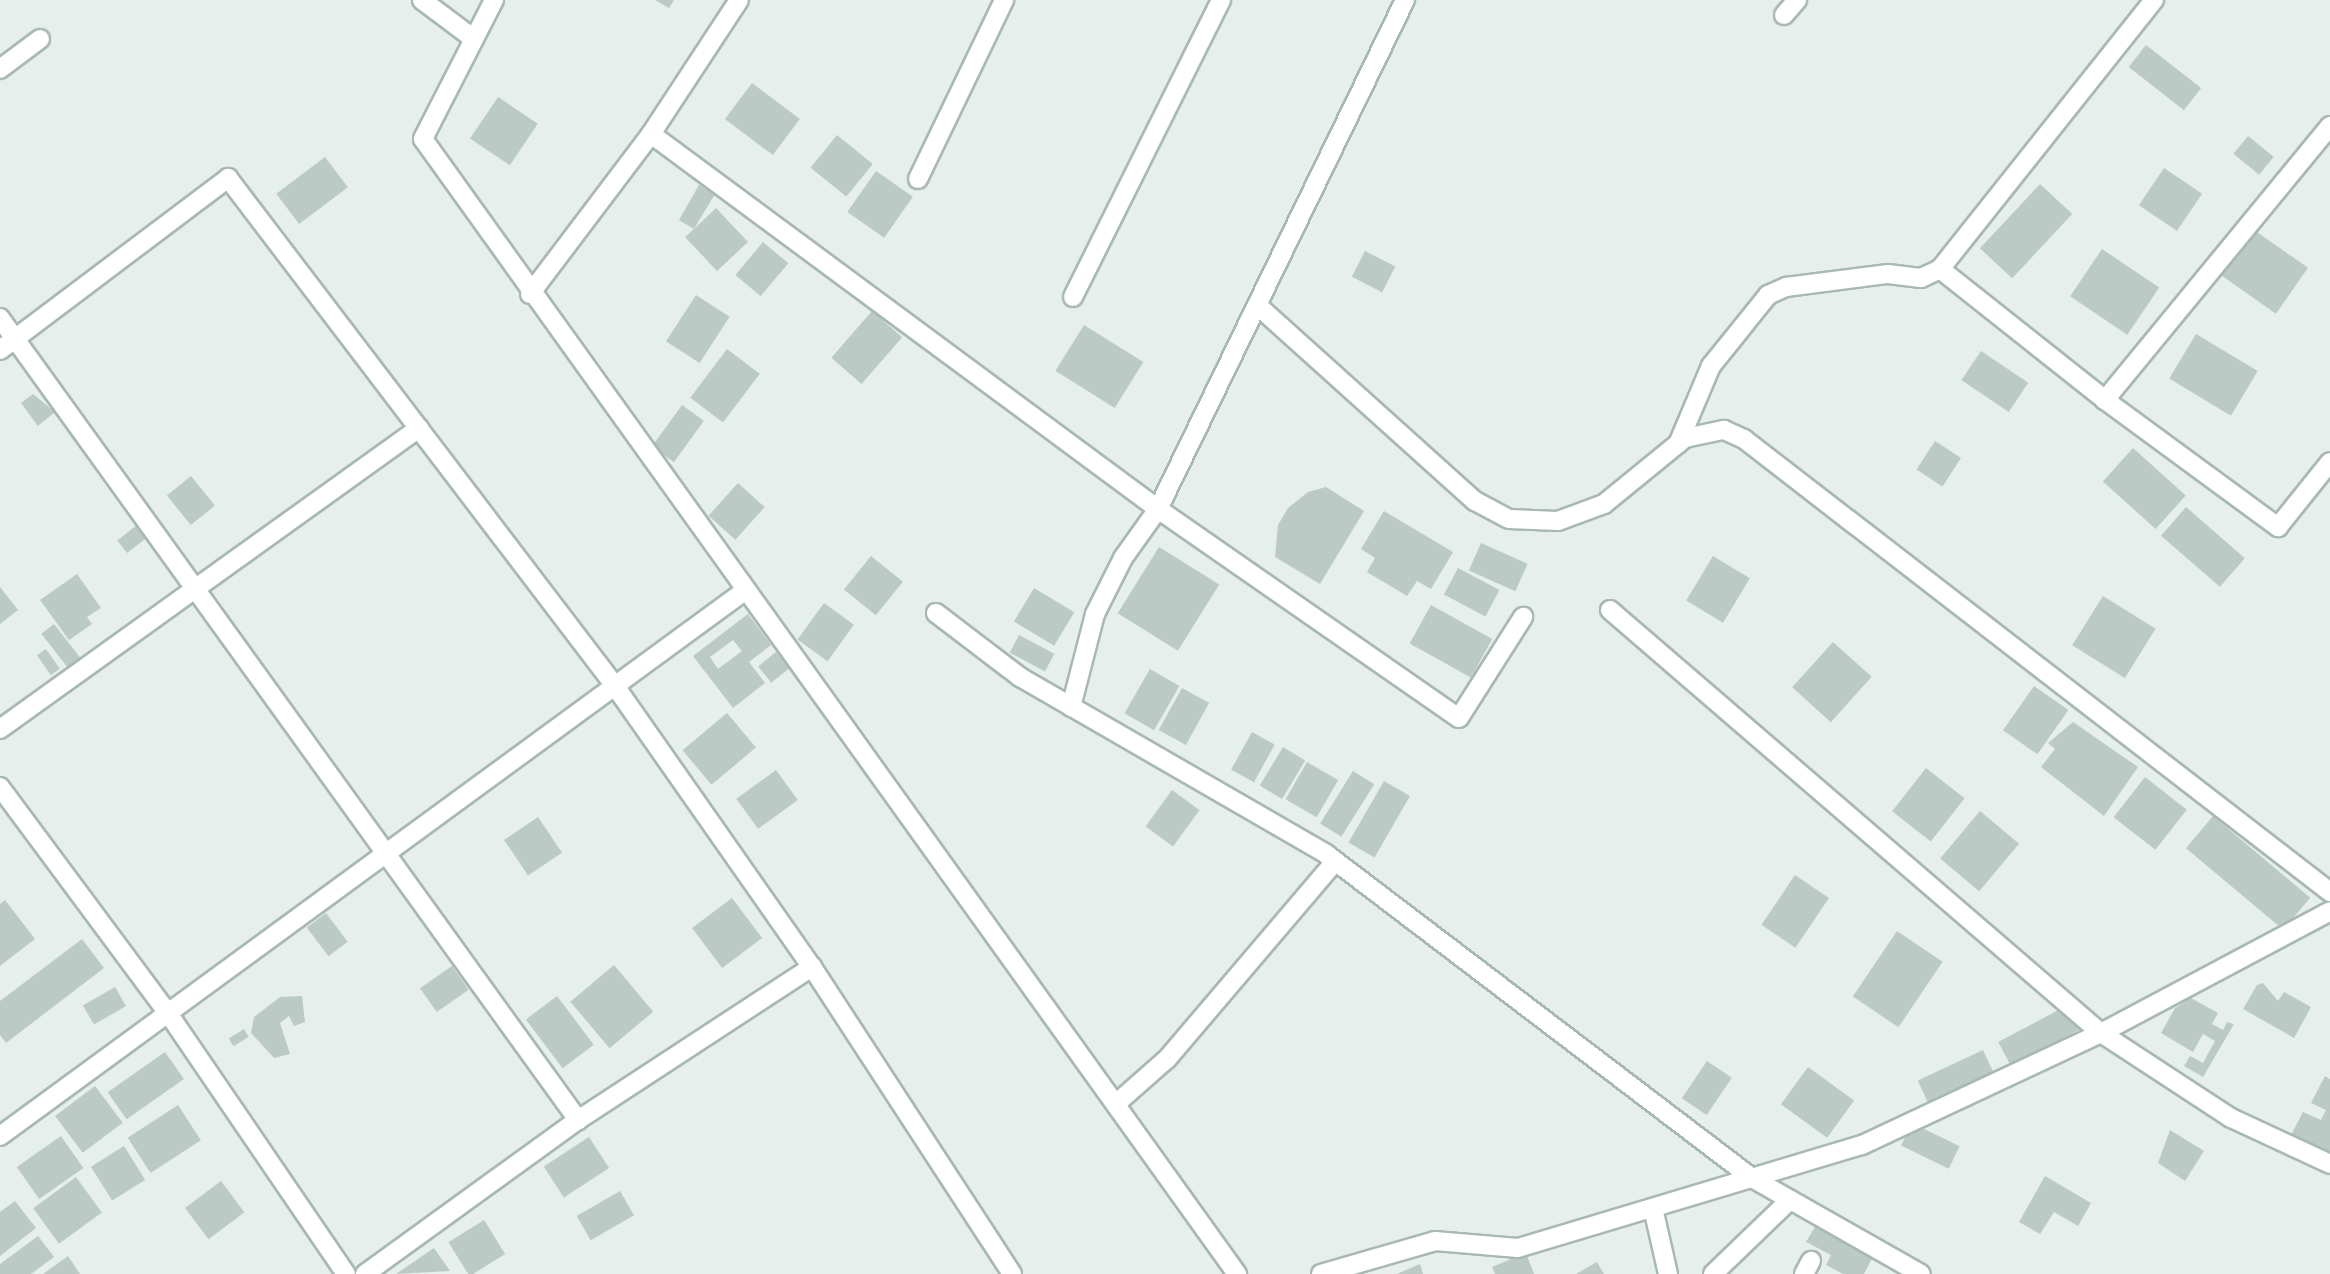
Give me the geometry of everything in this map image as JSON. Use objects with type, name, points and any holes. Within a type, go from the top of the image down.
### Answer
[{"type":"street","points":[[422,0],[474,39]]},
{"type":"street","points":[[494,0],[423,139],[530,294],[743,592],[1118,1102],[1237,1274]]},
{"type":"street","points":[[530,294],[651,134],[739,0]]},
{"type":"street","points":[[918,179],[1004,0]]},
{"type":"street","points":[[1073,297],[1221,0]]},
{"type":"street","points":[[1071,707],[1095,614],[1123,558],[1158,510],[1405,0]]},
{"type":"street","points":[[1784,15],[1797,0]]},
{"type":"street","points":[[1678,444],[1711,366],[1768,295],[1786,287],[1888,274],[1921,278],[1940,269],[2154,0]]},
{"type":"street","points":[[0,69],[40,39]]},
{"type":"street","points":[[2105,400],[2330,126]]},
{"type":"street","points":[[651,134],[1158,510],[1459,718],[1523,617]]},
{"type":"street","points":[[0,350],[228,178],[615,686],[812,967],[1012,1274]]},
{"type":"street","points":[[1940,269],[2105,400],[2278,527],[2330,462]]},
{"type":"street","points":[[1257,305],[1475,501],[1509,519],[1535,523],[1584,513],[1627,489],[1678,444],[1725,429],[1744,439],[2330,892]]},
{"type":"street","points":[[0,318],[390,853],[578,1120]]},
{"type":"street","points":[[0,729],[418,428]]},
{"type":"street","points":[[0,1136],[170,1016],[743,592]]},
{"type":"street","points":[[1610,610],[2101,1033],[2231,1118],[2330,1164]]},
{"type":"street","points":[[936,613],[1020,677],[1334,863],[1752,1178],[1921,1274]]},
{"type":"street","points":[[0,787],[170,1016],[346,1274]]},
{"type":"street","points":[[1118,1102],[1167,1059],[1334,863]]},
{"type":"street","points":[[1321,1274],[1435,1241],[1518,1248],[1862,1145],[2101,1033],[2330,911]]},
{"type":"street","points":[[365,1274],[578,1120],[812,967]]},
{"type":"street","points":[[1713,1274],[1790,1200]]},
{"type":"street","points":[[1653,1208],[1668,1274]]},
{"type":"building","points":[[655,0],[674,0],[669,8]]},
{"type":"building","points":[[2146,45],[2201,88],[2184,110],[2129,67]]},
{"type":"building","points":[[752,83],[800,119],[773,155],[725,119]]},
{"type":"building","points":[[498,97],[538,124],[510,165],[470,138]]},
{"type":"building","points":[[837,135],[873,164],[846,197],[811,168]]},
{"type":"building","points":[[2248,136],[2274,157],[2259,175],[2234,154]]},
{"type":"building","points":[[325,157],[348,187],[299,224],[276,194]]},
{"type":"building","points":[[2164,168],[2202,194],[2177,231],[2139,205]]},
{"type":"building","points":[[876,171],[913,197],[884,238],[847,212]]},
{"type":"building","points":[[2040,184],[2072,214],[2012,278],[1980,248]]},
{"type":"building","points":[[699,185],[715,194],[694,229],[679,220]]},
{"type":"building","points":[[716,208],[748,242],[717,271],[685,237]]},
{"type":"building","points":[[2254,230],[2308,268],[2276,314],[2222,276]]},
{"type":"building","points":[[763,242],[788,263],[761,296],[735,275]]},
{"type":"building","points":[[2102,249],[2159,288],[2127,335],[2070,296]]},
{"type":"building","points":[[1365,251],[1395,266],[1382,292],[1352,277]]},
{"type":"building","points":[[696,295],[730,317],[700,363],[666,341]]},
{"type":"building","points":[[872,311],[902,337],[862,384],[831,358]]},
{"type":"building","points":[[1084,325],[1143,362],[1115,408],[1055,371]]},
{"type":"building","points":[[2196,334],[2258,371],[2231,416],[2169,379]]},
{"type":"building","points":[[727,349],[760,374],[723,422],[690,398]]},
{"type":"building","points":[[1981,351],[2028,383],[2009,412],[1961,380]]},
{"type":"building","points":[[33,394],[55,412],[38,426],[21,403]]},
{"type":"building","points":[[682,405],[704,421],[674,462],[652,446]]},
{"type":"building","points":[[1935,441],[1961,458],[1942,486],[1916,470]]},
{"type":"building","points":[[2133,448],[2186,496],[2156,529],[2103,481]]},
{"type":"building","points":[[191,476],[215,506],[191,525],[167,496]]},
{"type":"building","points":[[738,483],[765,507],[735,540],[709,516]]},
{"type":"building","points":[[1326,487],[1364,511],[1320,584],[1275,557],[1278,525],[1288,508],[1308,492]]},
{"type":"building","points":[[2186,507],[2245,558],[2220,587],[2161,536]]},
{"type":"building","points":[[1384,511],[1453,552],[1431,589],[1417,581],[1407,596],[1367,572],[1375,558],[1361,549]]},
{"type":"building","points":[[137,525],[147,538],[127,553],[117,540]]},
{"type":"building","points":[[1481,543],[1528,564],[1515,591],[1469,570]]},
{"type":"building","points":[[1159,547],[1219,585],[1178,651],[1118,613]]},
{"type":"building","points":[[871,556],[903,582],[876,615],[844,589]]},
{"type":"building","points":[[1713,556],[1750,578],[1723,623],[1686,601]]},
{"type":"building","points":[[1458,568],[1499,590],[1485,617],[1444,594]]},
{"type":"building","points":[[77,574],[101,608],[87,617],[92,624],[69,640],[40,600]]},
{"type":"building","points":[[0,587],[18,610],[0,624]]},
{"type":"building","points":[[1034,588],[1074,612],[1054,646],[1014,621]]},
{"type":"building","points":[[2103,596],[2156,629],[2125,678],[2072,645]]},
{"type":"building","points":[[824,603],[854,625],[827,661],[798,639]]},
{"type":"building","points":[[1431,605],[1492,639],[1471,677],[1410,643]]},
{"type":"building","points":[[748,614],[771,645],[749,662],[765,683],[733,708],[693,656]],"holes":[[[733,640],[742,651],[718,669],[710,657]]]},
{"type":"building","points":[[54,624],[80,658],[68,668],[41,634]]},
{"type":"building","points":[[1019,635],[1054,654],[1045,671],[1010,653]]},
{"type":"building","points":[[1833,642],[1872,677],[1831,722],[1792,687]]},
{"type":"building","points":[[46,649],[60,669],[51,675],[37,655]]},
{"type":"building","points":[[776,652],[789,668],[771,683],[758,666]]},
{"type":"building","points":[[1150,669],[1179,686],[1154,730],[1124,713]]},
{"type":"building","points":[[2034,686],[2068,710],[2037,754],[2003,730]]},
{"type":"building","points":[[1182,688],[1209,703],[1186,745],[1159,730]]},
{"type":"building","points":[[727,713],[756,747],[711,785],[683,750]]},
{"type":"building","points":[[2073,722],[2138,767],[2104,816],[2041,767],[2055,749],[2048,743]]},
{"type":"building","points":[[1252,732],[1275,745],[1254,782],[1231,770]]},
{"type":"building","points":[[1283,747],[1305,760],[1282,799],[1260,786]]},
{"type":"building","points":[[1307,762],[1338,780],[1317,817],[1286,799]]},
{"type":"building","points":[[1926,768],[1965,798],[1931,842],[1892,811]]},
{"type":"building","points":[[776,770],[798,800],[758,829],[736,799]]},
{"type":"building","points":[[1353,771],[1374,784],[1341,837],[1320,824]]},
{"type":"building","points":[[2145,777],[2187,810],[2155,850],[2114,817]]},
{"type":"building","points":[[1384,781],[1410,796],[1374,857],[1348,842]]},
{"type":"building","points":[[1172,790],[1200,810],[1173,846],[1146,826]]},
{"type":"building","points":[[1980,811],[2019,844],[1979,891],[1940,858]]},
{"type":"building","points":[[2213,816],[2310,898],[2283,930],[2186,848]]},
{"type":"building","points":[[538,817],[562,853],[528,876],[504,840]]},
{"type":"building","points":[[1795,875],[1829,898],[1795,948],[1761,925]]},
{"type":"building","points":[[732,898],[762,938],[722,968],[692,928]]},
{"type":"building","points":[[5,900],[35,939],[0,966],[0,904]]},
{"type":"building","points":[[326,913],[348,942],[328,956],[307,927]]},
{"type":"building","points":[[1897,931],[1943,962],[1898,1027],[1853,996]]},
{"type":"building","points":[[82,939],[104,968],[6,1043],[0,1035],[0,1001]]},
{"type":"building","points":[[614,965],[653,1012],[610,1048],[570,1002]]},
{"type":"building","points":[[452,966],[469,990],[437,1012],[420,988]]},
{"type":"building","points":[[2263,983],[2278,1001],[2284,992],[2311,1007],[2294,1038],[2243,1009],[2257,985]]},
{"type":"building","points":[[115,987],[126,1006],[94,1025],[83,1006]]},
{"type":"building","points":[[302,996],[305,1022],[294,1026],[289,1016],[280,1023],[290,1054],[274,1058],[251,1033],[254,1017],[280,997]]},
{"type":"building","points":[[557,996],[594,1045],[563,1068],[526,1019]]},
{"type":"building","points":[[2191,998],[2218,1013],[2212,1024],[2223,1030],[2227,1022],[2234,1024],[2203,1077],[2184,1066],[2190,1056],[2203,1063],[2215,1041],[2203,1034],[2193,1052],[2161,1033],[2175,1008]]},
{"type":"building","points":[[2068,1005],[2081,1029],[2011,1066],[1998,1042]]},
{"type":"building","points":[[244,1029],[249,1037],[234,1046],[229,1039]]},
{"type":"building","points":[[1983,1050],[1994,1074],[1929,1104],[1918,1080]]},
{"type":"building","points":[[165,1052],[184,1079],[127,1119],[108,1092]]},
{"type":"building","points":[[1707,1061],[1732,1078],[1707,1115],[1682,1098]]},
{"type":"building","points":[[1808,1067],[1854,1101],[1827,1138],[1781,1104]]},
{"type":"building","points":[[2325,1076],[2330,1079],[2330,1159],[2289,1139],[2303,1112],[2321,1120],[2326,1110],[2311,1103]]},
{"type":"building","points":[[95,1086],[123,1123],[83,1153],[55,1116]]},
{"type":"building","points":[[178,1105],[201,1140],[151,1173],[128,1138]]},
{"type":"building","points":[[1912,1123],[1960,1146],[1949,1169],[1901,1145]]},
{"type":"building","points":[[2170,1130],[2204,1151],[2185,1181],[2158,1163]]},
{"type":"building","points":[[61,1136],[83,1168],[39,1199],[17,1167]]},
{"type":"building","points":[[589,1137],[609,1168],[564,1197],[544,1166]]},
{"type":"building","points":[[124,1146],[145,1180],[112,1201],[91,1167]]},
{"type":"building","points":[[2045,1176],[2091,1203],[2078,1226],[2054,1212],[2040,1234],[2019,1222]]},
{"type":"building","points":[[76,1177],[102,1213],[59,1244],[33,1208]]},
{"type":"building","points":[[221,1181],[244,1212],[209,1239],[185,1208]]},
{"type":"building","points":[[620,1191],[634,1215],[591,1240],[577,1216]]},
{"type":"building","points":[[15,1201],[36,1228],[0,1256],[0,1212]]},
{"type":"building","points":[[484,1220],[505,1254],[473,1274],[468,1274],[448,1242]]},
{"type":"building","points":[[1815,1227],[1875,1253],[1864,1274],[1843,1274],[1826,1265],[1831,1255],[1806,1242]]},
{"type":"building","points":[[38,1236],[54,1257],[31,1274],[0,1274],[0,1264]]},
{"type":"building","points":[[434,1248],[450,1271],[396,1274]]},
{"type":"building","points":[[1526,1253],[1534,1274],[1495,1274],[1492,1267]]},
{"type":"building","points":[[68,1256],[80,1274],[43,1274]]},
{"type":"building","points":[[1597,1262],[1604,1274],[1576,1274]]},
{"type":"building","points":[[1420,1264],[1423,1274],[1397,1274]]}]
